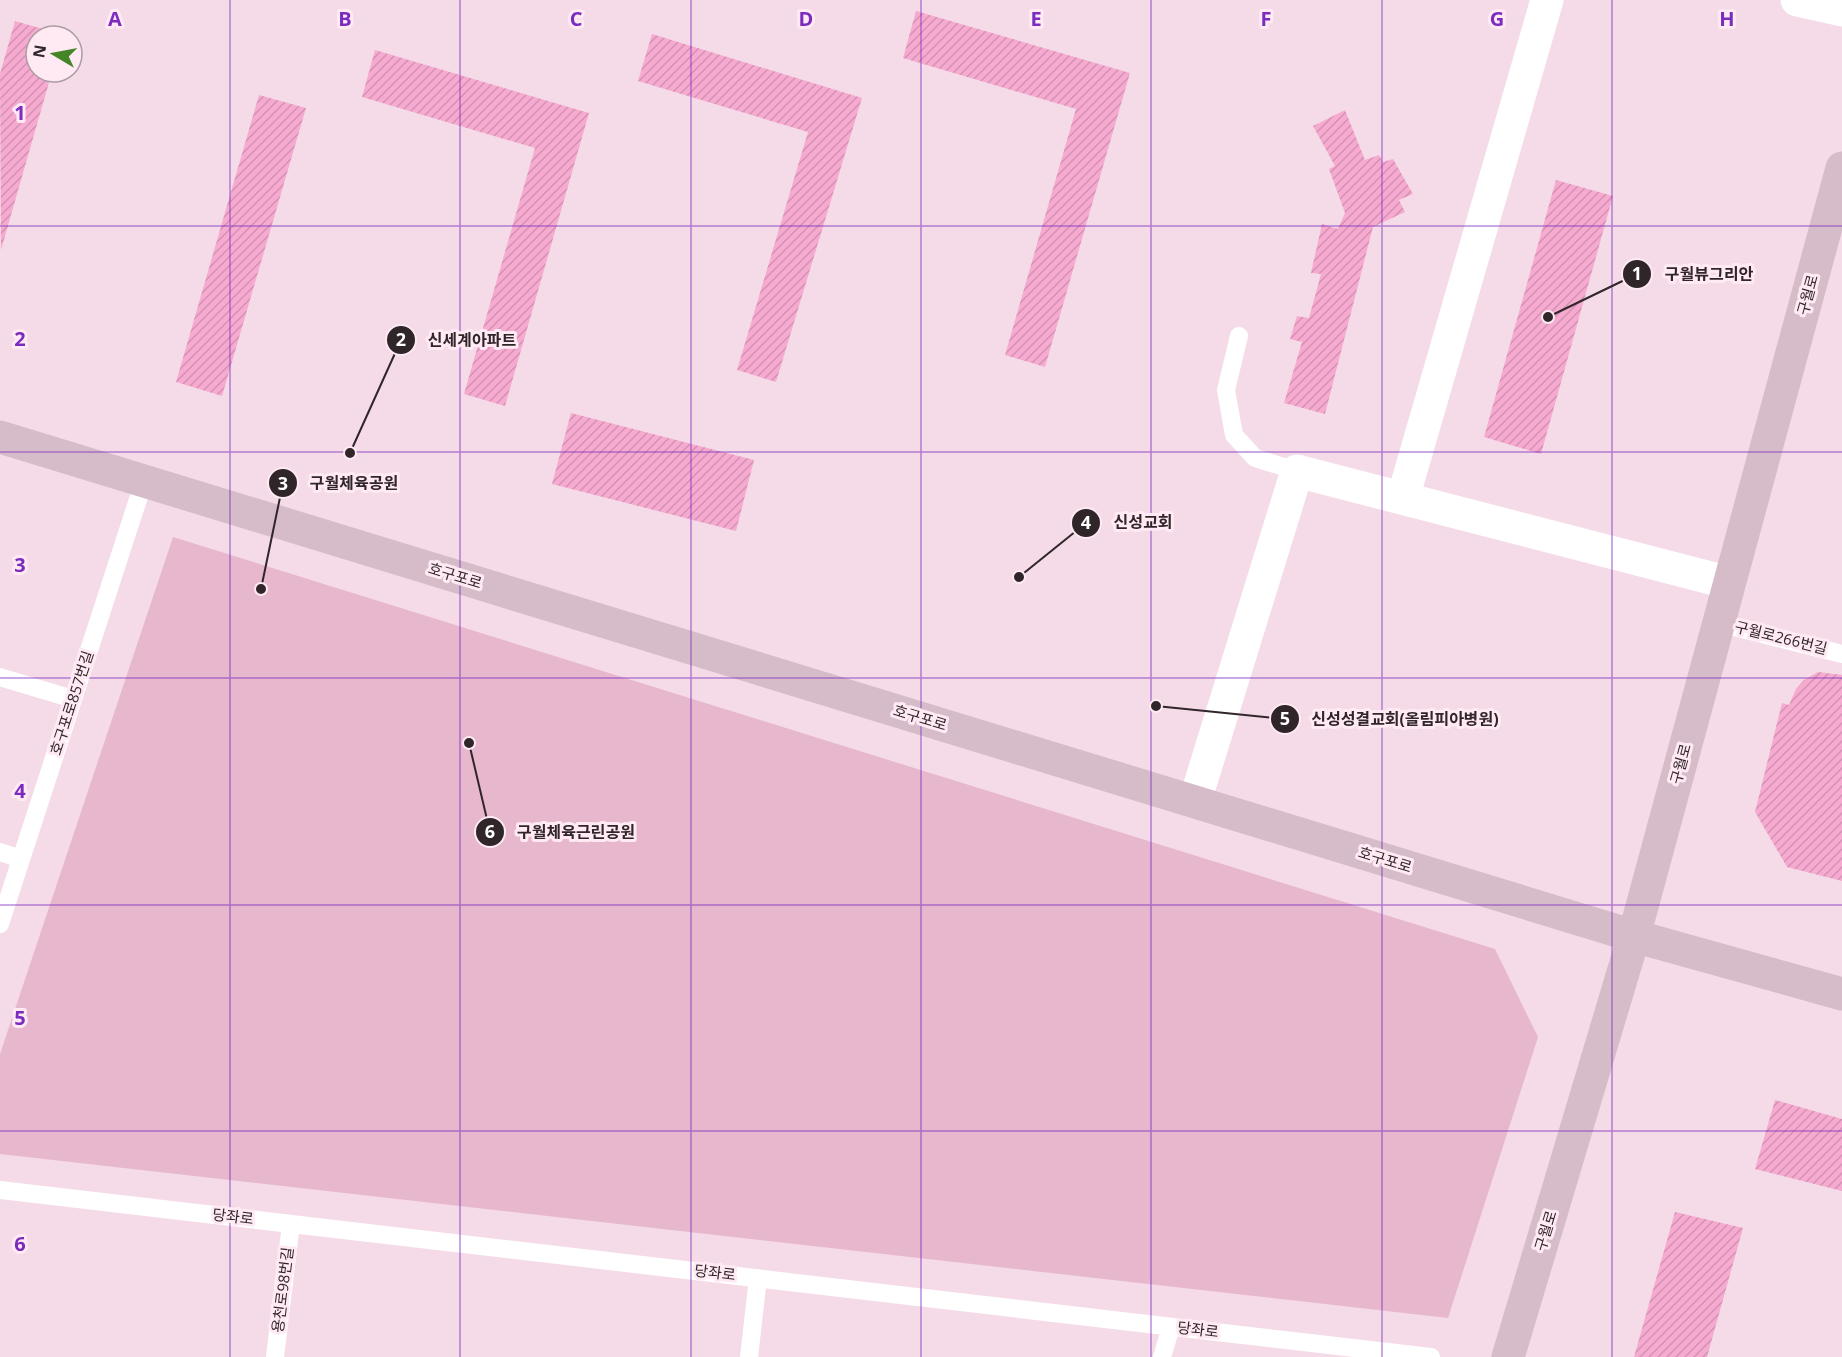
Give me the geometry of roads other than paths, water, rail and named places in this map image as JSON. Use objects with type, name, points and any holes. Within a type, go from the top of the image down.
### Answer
[{"type":"main road","name":"구월로","points":[[1508,1357],[1634,936],[1837,200],[1842,168]]},
{"type":"main road","name":"호구포로","points":[[0,437],[1634,936],[1842,994]]},
{"type":"street","points":[[1403,498],[1547,0]]},
{"type":"street","points":[[1797,0],[1842,10]]},
{"type":"street","points":[[1195,801],[1297,471],[1730,583]]},
{"type":"lane","points":[[1239,336],[1226,390],[1234,435],[1255,458],[1297,471]]},
{"type":"lane","name":"호구포로857번길","points":[[0,924],[144,481]]},
{"type":"lane","name":"구월로266번길","points":[[1719,623],[1842,654]]},
{"type":"lane","points":[[0,677],[73,699]]},
{"type":"lane","points":[[0,852],[21,859]]},
{"type":"lane","name":"당좌로","points":[[0,1190],[1431,1357]]},
{"type":"lane","name":"용천로98번길","points":[[275,1357],[291,1224]]},
{"type":"lane","points":[[749,1357],[758,1278]]},
{"type":"lane","points":[[1162,1357],[1172,1327]]},
{"type":"place","name":"구월뷰그리안","points":[[1548,317]]},
{"type":"place","name":"신세계아파트","points":[[350,453]]},
{"type":"place","name":"신성교회","points":[[1019,577]]},
{"type":"place","name":"구월체육공원","points":[[261,589]]},
{"type":"place","name":"신성성결교회(올림피아병원)","points":[[1156,706]]},
{"type":"place","name":"구월체육근린공원","points":[[469,743]]}]
